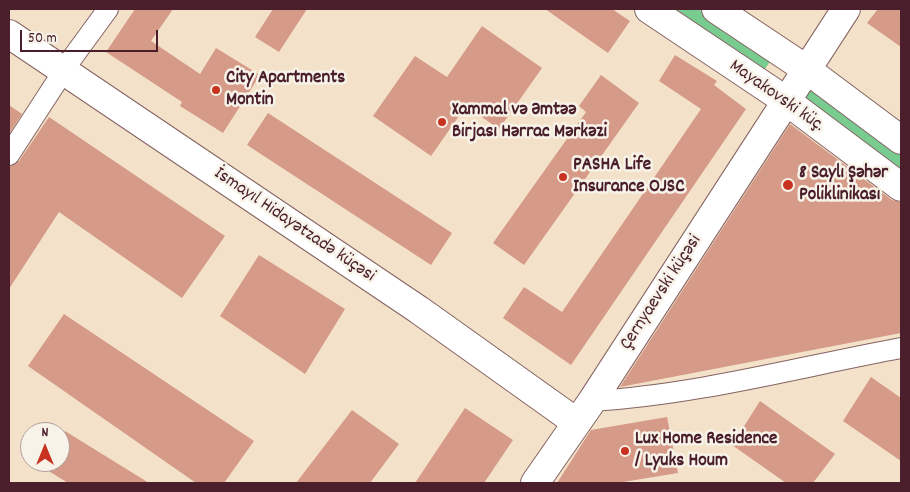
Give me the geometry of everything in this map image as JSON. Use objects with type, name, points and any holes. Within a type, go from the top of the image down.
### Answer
[{"type":"street","points":[[9,156],[64,70],[108,9]]},
{"type":"street","name":"Mayakovski küç.","points":[[650,9],[785,100],[901,187]]},
{"type":"street","name":"Mayakovski küç.","points":[[716,9],[806,69],[901,140]]},
{"type":"street","name":"Çernyaevski küçəsi","points":[[535,483],[592,401],[785,100],[846,9]]},
{"type":"street","name":"İsmayıl Hidayətzadə küçəsi","points":[[9,34],[419,310],[576,422]]},
{"type":"street","points":[[592,401],[614,400],[724,383],[901,348]]},
{"type":"green space","points":[[666,9],[699,9],[771,60],[761,75]]},
{"type":"green space","points":[[806,82],[901,151],[901,174],[795,97]]},
{"type":"building","points":[[135,9],[173,9],[151,41],[200,74],[216,48],[260,75],[223,133],[180,106],[182,102],[106,52]]},
{"type":"building","points":[[273,9],[307,9],[279,52],[255,37]]},
{"type":"building","points":[[545,9],[612,9],[630,21],[608,53]]},
{"type":"building","points":[[878,9],[901,9],[901,47],[867,23]]},
{"type":"building","points":[[482,26],[542,68],[499,129],[466,106],[431,156],[373,116],[415,56],[447,77]]},
{"type":"building","points":[[675,55],[717,81],[714,85],[746,109],[571,365],[503,318],[524,287],[562,312],[701,109],[659,81]]},
{"type":"building","name":"PASHA Life Insurance OJSC","points":[[601,75],[639,103],[524,265],[493,243],[586,112],[579,106]]},
{"type":"building","points":[[9,105],[22,114],[9,134]]},
{"type":"building","points":[[268,113],[452,233],[431,265],[247,145]]},
{"type":"building","points":[[49,117],[225,236],[182,298],[59,212],[9,289],[9,167],[19,161]]},
{"type":"building","points":[[790,124],[892,200],[901,202],[901,333],[620,387]]},
{"type":"building","points":[[259,255],[345,309],[305,374],[220,316]]},
{"type":"building","points":[[64,314],[254,441],[224,483],[196,483],[28,366]]},
{"type":"building","points":[[871,377],[901,398],[901,461],[843,421]]},
{"type":"building","points":[[760,401],[835,454],[813,483],[786,483],[732,445]]},
{"type":"building","points":[[465,408],[513,440],[484,483],[415,483]]},
{"type":"building","points":[[352,410],[399,444],[370,483],[296,483]]},
{"type":"building","name":"Lux Home Residence / Lyuks Houm","points":[[667,417],[678,473],[617,483],[557,483],[591,430]]},
{"type":"building","points":[[70,434],[149,483],[68,483],[50,472],[70,472]]},
{"type":"place","name":"City Apartments Montin","points":[[216,90]]},
{"type":"place","name":"Xammal və Əmtəə Birjası Hərrac Mərkəzi","points":[[442,122]]},
{"type":"place","name":"PASHA Life Insurance OJSC","points":[[563,177]]},
{"type":"place","name":"8 Saylı Şəhər Poliklinikası","points":[[788,185]]},
{"type":"place","name":"Lux Home Residence / Lyuks Houm","points":[[625,451]]}]
